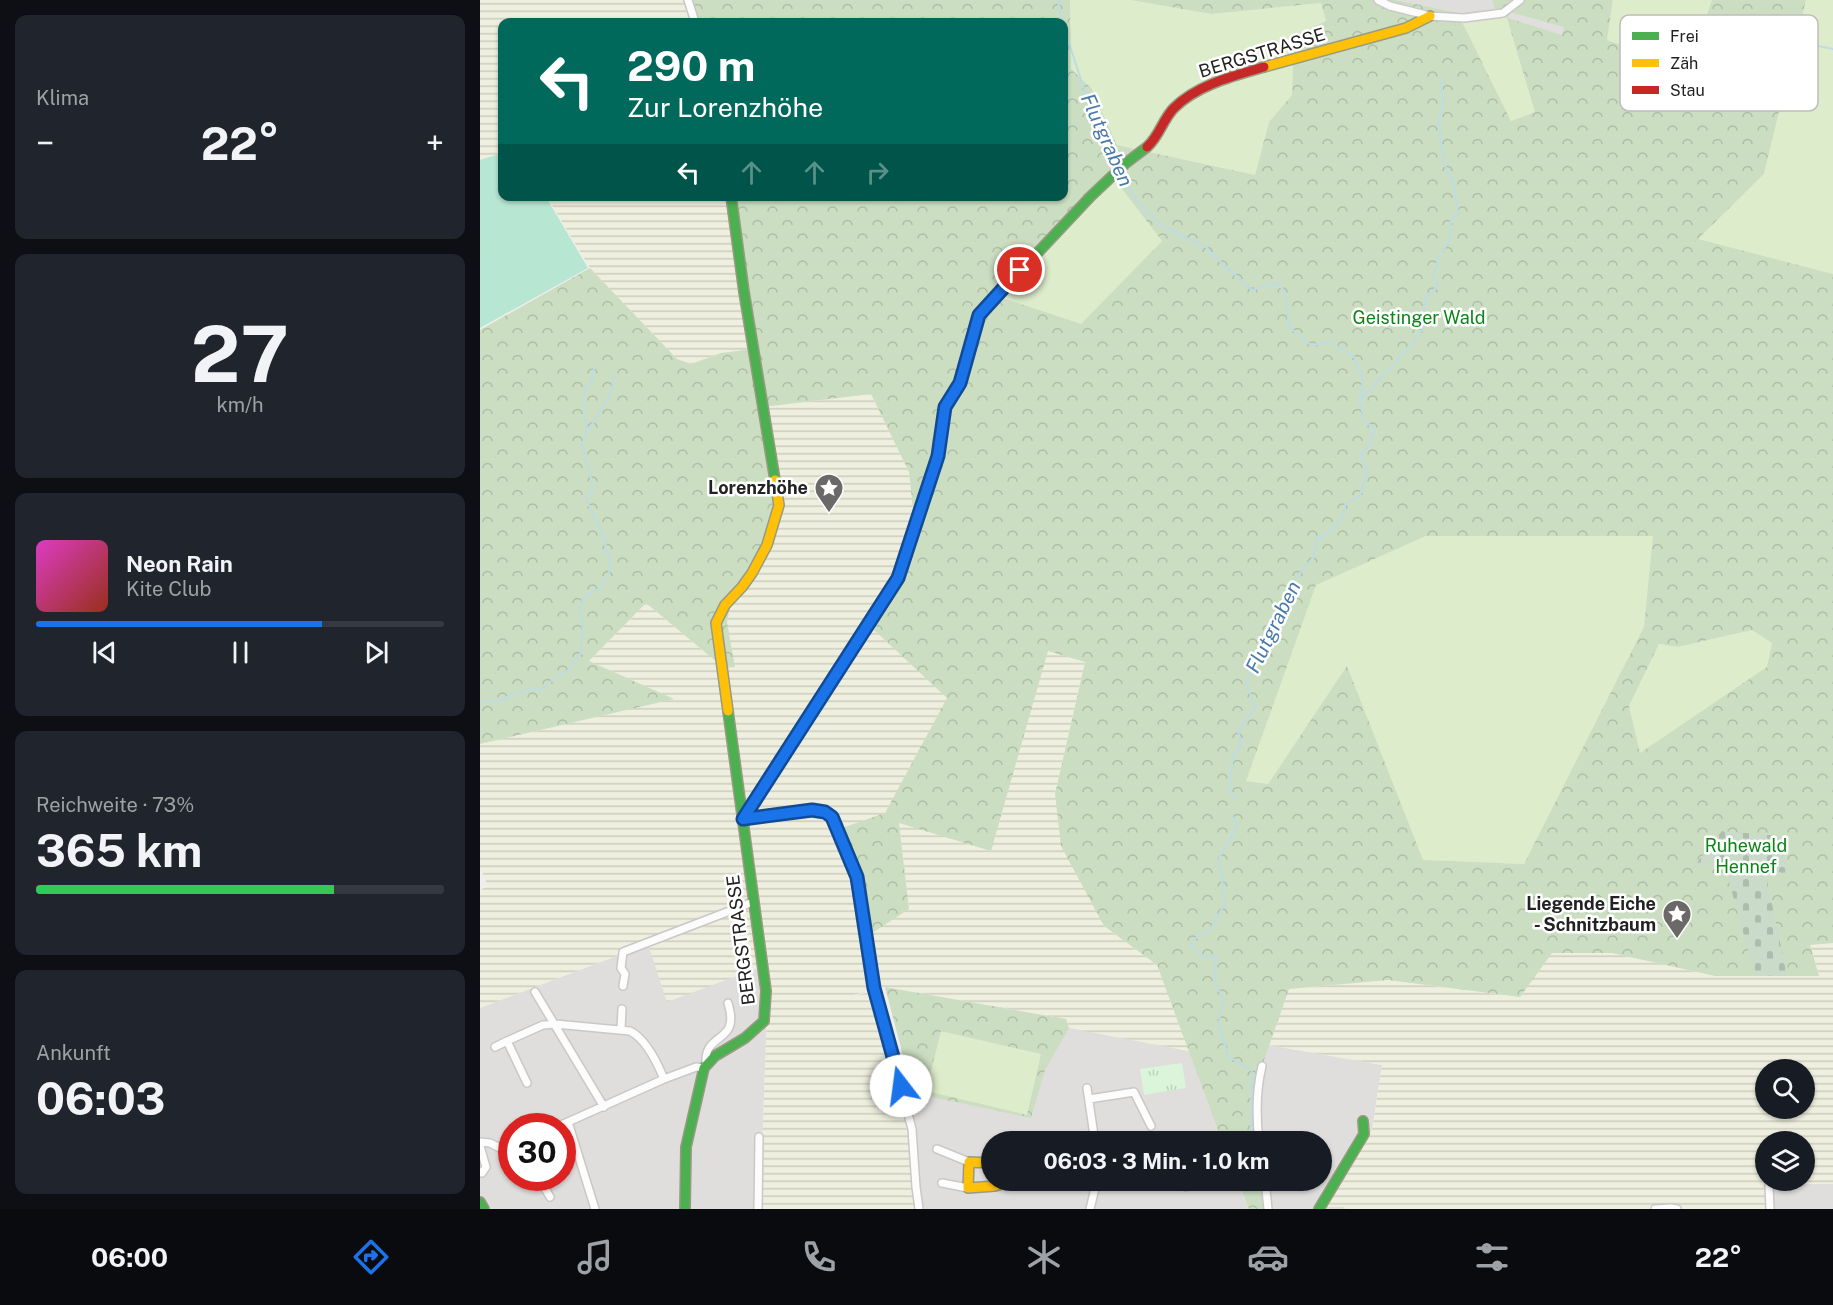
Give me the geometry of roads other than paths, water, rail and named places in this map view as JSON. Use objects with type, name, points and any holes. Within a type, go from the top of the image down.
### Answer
[{"type":"street","points":[[688,0],[694,18]]},
{"type":"street","points":[[1378,0],[1390,6],[1431,16],[1464,18],[1503,13],[1520,0]]},
{"type":"street","name":"BERGSTRASSE","points":[[743,819],[898,578],[938,456],[945,407],[960,383],[979,315],[1091,196],[1126,163],[1150,145],[1173,108],[1195,92],[1237,75],[1406,28],[1431,16]]},
{"type":"street","name":"BERGSTRASSE","points":[[705,1066],[715,1056],[746,1038],[764,1021],[766,991],[716,623],[723,606],[745,584],[767,546],[775,528],[779,505],[744,292],[732,201]]},
{"type":"street","points":[[743,819],[812,810],[825,812],[832,817],[838,827],[857,877],[874,988],[912,1129],[920,1209]]},
{"type":"street","points":[[623,986],[625,974],[621,968],[623,952],[753,902]]},
{"type":"street","points":[[535,992],[604,1107]]},
{"type":"street","name":"BERGSTRASSE","points":[[685,1209],[686,1147],[706,1054],[708,1049],[730,1028],[732,1021],[728,1003]]},
{"type":"street","points":[[621,1029],[622,1009]]},
{"type":"street","points":[[495,1047],[543,1025],[621,1029],[638,1035],[659,1066],[664,1079]]},
{"type":"street","points":[[507,1041],[527,1083]]},
{"type":"street","points":[[576,1119],[664,1079],[705,1066]]},
{"type":"street","points":[[1258,1131],[1258,1081],[1262,1066]]},
{"type":"street","points":[[1087,1088],[1093,1131]]},
{"type":"street","points":[[1089,1099],[1134,1092],[1151,1126]]},
{"type":"street","points":[[1319,1209],[1364,1134],[1364,1121]]},
{"type":"street","points":[[758,1209],[759,1137]]},
{"type":"street","points":[[480,1172],[482,1173],[486,1167],[480,1144],[490,1143],[498,1147]]},
{"type":"street","points":[[576,1148],[595,1209]]},
{"type":"street","points":[[937,1149],[969,1162],[981,1163]]},
{"type":"street","points":[[968,1188],[969,1162]]},
{"type":"street","points":[[942,1183],[968,1188],[981,1187]]},
{"type":"street","points":[[547,1191],[550,1197]]},
{"type":"street","points":[[1090,1209],[1094,1191]]},
{"type":"street","points":[[1266,1191],[1268,1209]]},
{"type":"street","points":[[1769,1191],[1770,1209]]},
{"type":"street","points":[[480,1202],[484,1209]]},
{"type":"street","points":[[1654,1208],[1677,1209]]},
{"type":"waterway","name":"Flutgraben","points":[[1058,0],[1061,18]]},
{"type":"waterway","name":"Flutgraben","points":[[1068,40],[1090,107],[1119,167]]},
{"type":"waterway","points":[[1818,46],[1833,49]]},
{"type":"waterway","points":[[1360,401],[1415,341],[1423,328],[1425,299],[1438,286],[1434,276],[1438,258],[1450,240],[1451,221],[1458,213],[1454,185],[1444,163],[1441,145],[1439,120],[1443,102],[1441,78]]},
{"type":"waterway","name":"Flutgraben","points":[[1121,172],[1133,197],[1163,227],[1206,247],[1252,290],[1276,283],[1285,291],[1289,327],[1311,345],[1331,342],[1354,357],[1363,378],[1360,401],[1364,420],[1375,430],[1371,434],[1371,445],[1361,453],[1367,471],[1360,496],[1345,505],[1340,521],[1327,533],[1317,538],[1313,558],[1289,586],[1275,618],[1265,653],[1246,682],[1255,707],[1238,732],[1242,742],[1233,757],[1229,791],[1237,799]]},
{"type":"waterway","points":[[480,704],[486,700],[502,700],[515,693],[544,688],[571,668],[572,663],[582,653],[581,603],[588,594],[602,586],[602,581],[608,575],[610,566],[608,554],[604,552],[606,543],[586,499],[587,495],[592,493],[592,482],[582,445],[587,429],[584,416],[584,390],[592,381],[594,367]]},
{"type":"waterway","points":[[587,429],[594,422],[609,396],[613,376]]},
{"type":"waterway","name":"Flutgraben","points":[[1232,816],[1237,826],[1219,858],[1225,903],[1211,929],[1194,939],[1191,946],[1203,956],[1216,957],[1215,984],[1223,999],[1219,1022],[1221,1035],[1228,1056],[1252,1071],[1251,1131]]},
{"type":"waterway","name":"Flutgraben","points":[[1262,1191],[1264,1209]]},
{"type":"place","name":"Lorenzhöhe","points":[[829,514]]},
{"type":"place","name":"Liegende Eiche - Schnitzbaum","points":[[1677,940]]},
{"type":"park label","name":"Geistinger Wald","points":[[1419,318]]},
{"type":"park label","name":"Ruhewald Hennef","points":[[1746,856]]}]
